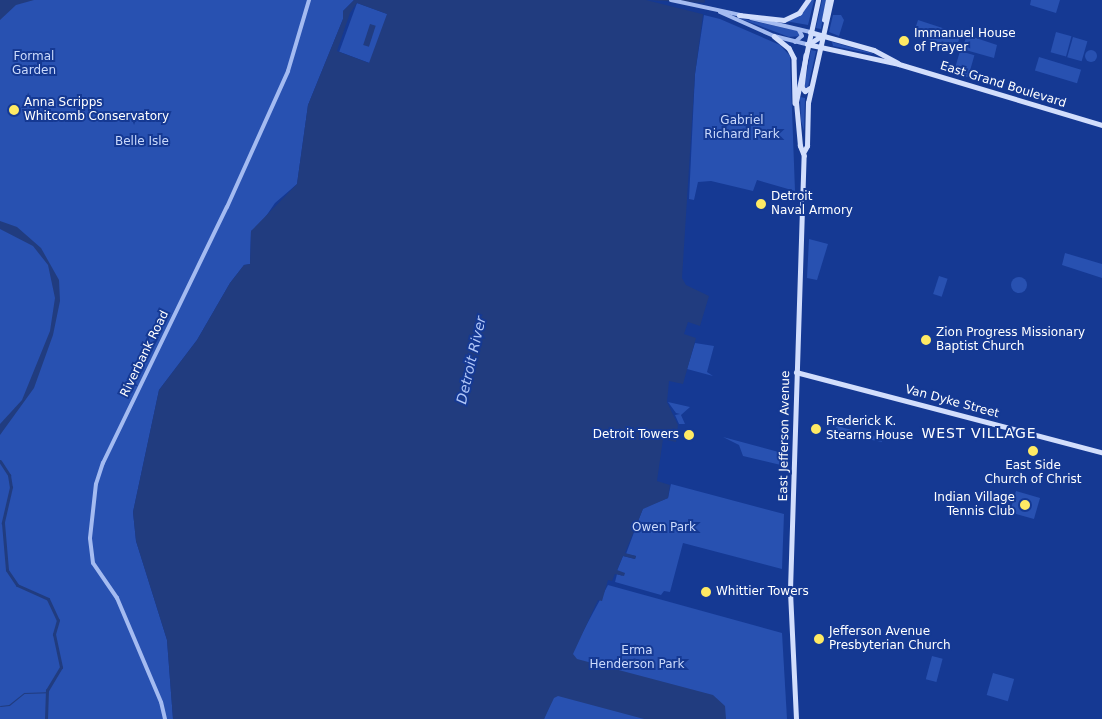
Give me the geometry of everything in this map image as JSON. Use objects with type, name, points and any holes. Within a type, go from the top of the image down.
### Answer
[{"type":"main road","points":[[739,15],[784,20],[799,13],[808,0]]},
{"type":"main road","name":"East Jefferson Avenue","points":[[803,153],[807,146],[812,86],[829,0]]},
{"type":"main road","name":"East Jefferson Avenue","points":[[796,719],[790,599],[803,153],[800,146],[796,108],[805,54],[818,1]]},
{"type":"main road","name":"East Grand Boulevard","points":[[810,32],[871,50],[899,64]]},
{"type":"main road","points":[[808,44],[823,35]]},
{"type":"main road","points":[[774,36],[789,48],[794,58],[792,96],[796,108]]},
{"type":"main road","points":[[835,49],[829,42],[837,40]]},
{"type":"main road","name":"East Grand Boulevard","points":[[808,44],[899,64],[1102,125]]},
{"type":"main road","points":[[871,50],[876,54],[871,58]]},
{"type":"main road","points":[[805,54],[808,60],[802,88],[807,92],[812,86]]},
{"type":"main road","name":"Van Dyke Street","points":[[796,372],[1102,452]]},
{"type":"street","name":"Riverbank Road","points":[[165,719],[161,702],[117,598],[93,563],[90,538],[96,484],[103,462],[227,207],[288,71],[310,0]]},
{"type":"street","name":"East Grand Boulevard","points":[[671,0],[810,32]]},
{"type":"street","name":"East Grand Boulevard","points":[[720,12],[774,36],[808,44]]},
{"type":"street","points":[[795,42],[802,36],[799,30]]},
{"type":"green space","name":"Belle Isle","points":[[0,0],[354,0],[343,11],[343,19],[308,105],[297,184],[275,203],[260,225],[251,231],[250,264],[244,265],[230,283],[197,340],[159,390],[133,512],[136,541],[167,640],[173,719],[0,719]]},
{"type":"green space","points":[[810,0],[814,0],[808,25],[785,21],[802,13]]},
{"type":"green space","points":[[822,0],[826,0],[821,29],[816,28]]},
{"type":"green space","points":[[1031,0],[1060,0],[1056,13],[1030,5]]},
{"type":"green space","points":[[357,3],[388,14],[370,63],[339,52]]},
{"type":"green space","name":"Gabriel Richard Park","points":[[704,15],[720,19],[780,45],[790,56],[795,191],[757,180],[753,191],[711,181],[698,182],[694,200],[689,199],[695,74]]},
{"type":"green space","points":[[833,15],[841,15],[844,20],[839,36],[829,32]]},
{"type":"green space","points":[[739,18],[798,31],[800,36],[789,37]]},
{"type":"green space","points":[[918,20],[961,34],[956,48],[913,34]]},
{"type":"green space","points":[[1056,32],[1071,36],[1066,56],[1051,52]]},
{"type":"green space","points":[[967,35],[997,45],[994,58],[962,49]]},
{"type":"green space","points":[[1073,37],[1087,41],[1082,61],[1067,57]]},
{"type":"green space","points":[[832,42],[872,53],[873,54],[833,46]]},
{"type":"green space","points":[[811,50],[816,51],[808,87],[804,88]]},
{"type":"green space","points":[[1093,50],[1096,51],[1096,61],[1089,62],[1086,61],[1085,54],[1086,51]]},
{"type":"green space","points":[[960,51],[974,55],[968,77],[954,73]]},
{"type":"green space","points":[[1039,57],[1081,70],[1077,83],[1035,70]]},
{"type":"green space","points":[[800,97],[805,98],[804,131],[801,121]]},
{"type":"green space","points":[[809,239],[828,244],[817,280],[807,278]]},
{"type":"green space","points":[[1065,253],[1102,264],[1102,278],[1062,265]]},
{"type":"green space","points":[[939,276],[948,279],[942,297],[933,294]]},
{"type":"green space","points":[[1016,277],[1022,277],[1027,282],[1025,291],[1016,293],[1011,288],[1011,282]]},
{"type":"green space","points":[[695,343],[714,346],[707,372],[713,376],[687,369]]},
{"type":"green space","points":[[668,402],[690,407],[681,415],[685,424],[679,424],[675,415],[680,414],[676,413]]},
{"type":"green space","points":[[837,426],[881,438],[882,442],[838,433],[835,429]]},
{"type":"green space","points":[[723,437],[786,454],[785,466],[743,456],[739,445]]},
{"type":"green space","name":"Owen Park","points":[[671,484],[784,514],[782,569],[683,543],[670,592],[664,591],[661,595],[615,582],[617,574],[623,576],[617,571],[623,556],[635,559],[636,556],[626,554],[643,508],[668,498]]},
{"type":"green space","name":"Indian Village Tennis Club","points":[[1016,491],[1040,498],[1034,519],[1010,512]]},
{"type":"green space","name":"Erma Henderson Park","points":[[608,585],[782,633],[787,719],[544,719],[573,650]]},
{"type":"green space","points":[[932,656],[943,659],[936,682],[926,679]]},
{"type":"green space","points":[[993,673],[1014,679],[1008,701],[987,695]]},
{"type":"water","points":[[0,0],[34,0],[16,5],[0,20]]},
{"type":"water","name":"Detroit River","points":[[354,0],[705,0],[695,74],[682,278],[686,285],[709,296],[700,326],[688,322],[684,334],[696,338],[683,384],[669,381],[667,402],[678,425],[676,442],[663,439],[657,481],[670,485],[668,498],[643,509],[625,553],[636,556],[635,559],[623,556],[617,570],[625,573],[624,576],[615,574],[612,581],[608,580],[602,601],[598,600],[573,654],[577,659],[713,695],[725,706],[726,719],[644,719],[558,696],[554,698],[544,719],[173,719],[167,640],[136,541],[133,512],[159,390],[197,340],[230,283],[244,265],[250,264],[251,231],[297,184],[308,105],[343,19],[343,11]],"holes":[[[357,3],[387,14],[369,63],[337,51],[350,13]]]},
{"type":"water","points":[[370,24],[376,26],[369,47],[363,45]]},
{"type":"water","points":[[0,221],[17,227],[41,248],[59,280],[60,301],[53,335],[34,388],[0,435],[0,424],[22,400],[50,331],[55,298],[48,265],[33,246],[0,229]]},
{"type":"pier","points":[[646,0],[707,3],[706,15]]},
{"type":"waterway","points":[[0,461],[9,475],[11,487],[3,523],[7,570],[17,585],[48,599],[58,620],[54,634],[61,667],[47,690],[46,719]]},
{"type":"waterway","points":[[0,706],[9,705],[24,693],[47,692]]},
{"type":"place","name":"Immanuel House of Prayer","points":[[904,41]]},
{"type":"place","name":"Anna Scripps Whitcomb Conservatory","points":[[14,110]]},
{"type":"place","name":"Detroit Naval Armory","points":[[761,204]]},
{"type":"place","name":"Zion Progress Missionary Baptist Church","points":[[926,340]]},
{"type":"place","name":"Frederick K. Stearns House","points":[[816,429]]},
{"type":"place","name":"Detroit Towers","points":[[689,435]]},
{"type":"place","name":"East Side Church of Christ","points":[[1033,451]]},
{"type":"place","name":"Indian Village Tennis Club","points":[[1025,505]]},
{"type":"place","name":"Whittier Towers","points":[[706,592]]},
{"type":"place","name":"Jefferson Avenue Presbyterian Church","points":[[819,639]]},
{"type":"district","name":"WEST VILLAGE","points":[[979,433]]},
{"type":"park label","name":"Formal Garden","points":[[34,64]]}]
